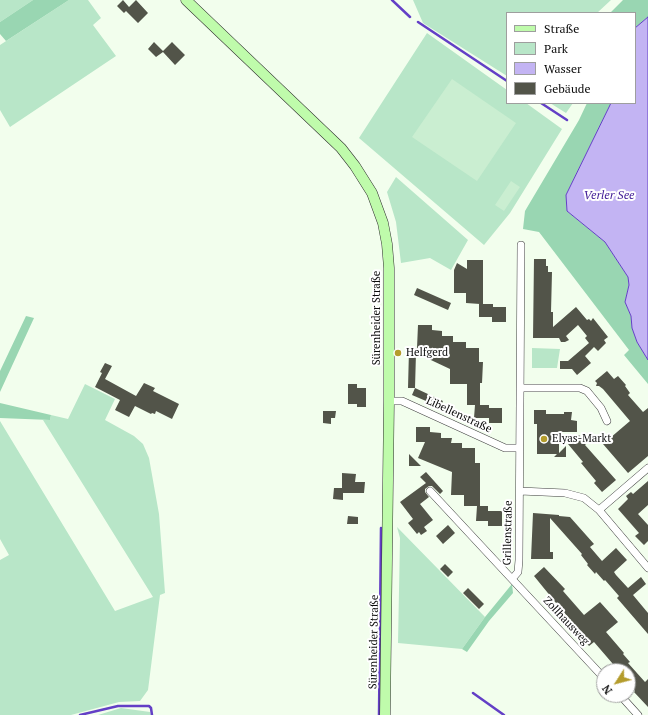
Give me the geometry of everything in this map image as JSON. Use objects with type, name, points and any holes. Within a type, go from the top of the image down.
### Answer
[{"type":"main road","name":"Sürenheider Straße","points":[[186,0],[342,148],[372,193],[383,223],[389,268],[385,715]]},
{"type":"street","name":"Grillenstraße","points":[[430,491],[512,579],[518,572],[520,491],[521,245]]},
{"type":"street","points":[[520,388],[580,388],[587,391],[601,408],[607,421]]},
{"type":"street","name":"Libellenstraße","points":[[389,401],[402,401],[505,448],[519,448]]},
{"type":"street","points":[[599,510],[648,468]]},
{"type":"street","points":[[520,491],[565,493],[584,498],[599,510],[648,568]]},
{"type":"street","name":"Zollhausweg","points":[[512,579],[596,669]]},
{"type":"street","points":[[627,703],[638,715]]},
{"type":"green space","points":[[0,0],[33,0],[0,22]]},
{"type":"green space","points":[[33,0],[69,0],[6,41],[0,34],[0,22]]},
{"type":"green space","points":[[69,0],[88,0],[101,18],[93,25],[116,56],[10,127],[0,110],[0,45]]},
{"type":"green space","points":[[413,0],[611,0],[598,12],[506,12],[506,75],[423,23]]},
{"type":"green space","points":[[623,0],[648,0],[648,17],[636,27],[636,12],[611,12]]},
{"type":"green space","points":[[427,33],[506,89],[506,104],[527,104],[562,129],[510,213],[484,245],[359,138]]},
{"type":"green space","points":[[452,79],[516,123],[477,181],[412,137]]},
{"type":"green space","points":[[552,104],[572,104],[566,113]]},
{"type":"green space","points":[[587,104],[611,104],[566,195],[567,211],[605,242],[628,277],[629,285],[625,302],[631,316],[632,328],[637,342],[648,360],[648,384],[624,355],[629,350],[539,232],[523,229],[525,211],[579,120]]},
{"type":"green space","points":[[396,177],[468,240],[451,270],[430,258],[401,263],[396,222],[387,192]]},
{"type":"green space","points":[[511,181],[520,187],[504,211],[495,205]]},
{"type":"green space","points":[[26,316],[34,318],[0,392],[0,371]]},
{"type":"green space","points":[[532,348],[560,349],[557,368],[532,368]]},
{"type":"green space","points":[[85,384],[115,399],[105,420],[134,436],[143,444],[149,458],[159,514],[165,593],[160,595],[148,690],[140,701],[119,702],[71,715],[0,715],[0,560],[9,555],[0,539],[0,421],[115,611],[153,597],[43,420],[50,420],[51,415],[68,419]]},
{"type":"green space","points":[[0,403],[51,415],[50,420],[0,418]]},
{"type":"green space","points":[[397,527],[485,617],[462,649],[398,643],[400,538]]},
{"type":"green space","points":[[512,584],[513,593],[489,621],[467,652],[462,649],[485,617]]},
{"type":"green space","points":[[121,708],[150,712],[151,715],[98,715]]},
{"type":"water","name":"Verler See","points":[[648,17],[648,360],[637,342],[632,328],[631,316],[625,302],[629,285],[628,277],[605,242],[567,211],[566,195],[611,104],[636,104],[636,27]]},
{"type":"building","points":[[123,0],[129,7],[136,0],[148,13],[138,23],[126,11],[124,13],[117,6]]},
{"type":"building","points":[[154,42],[163,51],[172,42],[185,55],[175,65],[163,52],[156,57],[148,49]]},
{"type":"building","points":[[534,259],[546,259],[548,272],[552,272],[551,312],[553,312],[553,327],[576,307],[587,320],[589,319],[591,321],[593,318],[608,337],[604,340],[606,343],[598,351],[594,347],[585,356],[591,363],[577,375],[572,369],[560,369],[560,361],[568,361],[589,343],[585,338],[587,336],[578,325],[566,336],[569,340],[565,342],[561,342],[559,338],[533,338]]},
{"type":"building","points":[[467,260],[483,260],[483,304],[493,304],[493,307],[506,307],[506,322],[492,322],[492,317],[479,317],[480,304],[466,303],[466,293],[454,293],[454,270],[457,263],[467,269]]},
{"type":"building","points":[[417,288],[451,303],[448,310],[414,295]]},
{"type":"building","points":[[418,325],[432,325],[432,330],[442,331],[442,336],[453,336],[453,342],[466,342],[466,348],[479,348],[479,362],[483,362],[482,383],[480,383],[480,405],[489,405],[489,408],[502,408],[502,423],[489,423],[489,418],[474,418],[475,405],[467,405],[467,384],[450,384],[450,369],[416,353],[415,388],[408,388],[409,350],[405,348],[417,348]]},
{"type":"building","points":[[105,363],[112,366],[105,379],[136,396],[144,383],[155,388],[153,391],[179,404],[172,419],[156,411],[155,414],[151,414],[135,406],[129,417],[115,410],[120,400],[95,387]]},
{"type":"building","points":[[607,371],[614,379],[618,376],[626,385],[625,386],[630,393],[628,395],[643,412],[648,408],[648,456],[628,473],[603,444],[630,421],[603,389],[596,386],[597,383],[595,381]]},
{"type":"building","points":[[348,384],[357,384],[357,388],[366,388],[366,407],[357,407],[357,404],[348,404]]},
{"type":"building","points":[[415,388],[443,401],[440,407],[412,395]]},
{"type":"building","points":[[534,410],[546,410],[546,414],[564,414],[564,412],[572,412],[571,420],[577,421],[577,432],[559,432],[559,453],[566,446],[566,457],[554,457],[557,454],[537,454],[537,424],[534,424]]},
{"type":"building","points":[[323,411],[336,411],[335,418],[331,418],[331,424],[323,423]]},
{"type":"building","points":[[416,427],[430,427],[430,432],[441,433],[441,438],[452,438],[451,443],[462,443],[462,448],[475,448],[475,463],[480,463],[480,506],[488,506],[488,511],[502,511],[502,526],[488,526],[488,521],[476,521],[477,506],[464,506],[464,495],[451,495],[452,472],[418,458],[425,442],[416,442]]},
{"type":"building","points":[[579,435],[586,444],[585,445],[616,480],[602,492],[594,483],[596,481],[581,463],[583,462],[568,444]]},
{"type":"building","points":[[409,454],[421,466],[409,466]]},
{"type":"building","points":[[426,472],[443,491],[440,494],[432,486],[425,489],[425,492],[429,497],[420,504],[433,520],[424,527],[427,531],[421,535],[419,532],[417,534],[408,523],[413,519],[400,502],[426,483],[420,477]]},
{"type":"building","points":[[342,473],[356,474],[355,482],[365,482],[364,493],[343,493],[343,500],[333,499],[334,488],[342,488]]},
{"type":"building","points":[[648,481],[648,505],[638,514],[648,525],[648,541],[644,545],[635,536],[639,533],[618,509],[628,499],[626,496],[631,492],[633,494]]},
{"type":"building","points":[[533,513],[570,517],[594,544],[590,547],[602,561],[616,548],[627,560],[614,572],[616,575],[628,588],[641,577],[646,584],[633,595],[648,613],[648,634],[617,598],[619,596],[605,580],[604,581],[596,572],[595,574],[587,565],[588,564],[581,555],[582,554],[550,518],[550,552],[553,552],[553,559],[531,559]]},
{"type":"building","points":[[348,516],[358,517],[358,524],[347,524]]},
{"type":"building","points":[[448,525],[455,533],[443,544],[436,536]]},
{"type":"building","points":[[445,564],[453,572],[448,577],[440,569]]},
{"type":"building","points":[[544,567],[565,589],[563,591],[584,615],[600,602],[618,622],[606,632],[630,662],[612,663],[594,642],[589,646],[585,641],[587,639],[534,576]]},
{"type":"building","points":[[468,588],[484,604],[479,609],[463,593]]},
{"type":"building","points":[[636,672],[645,682],[648,679],[648,707],[636,694]]},
{"type":"waterway","points":[[392,0],[410,17]]},
{"type":"waterway","points":[[418,22],[506,80]]},
{"type":"waterway","points":[[543,104],[567,120]]},
{"type":"waterway","points":[[379,715],[381,528]]},
{"type":"waterway","points":[[473,693],[504,715]]},
{"type":"waterway","points":[[80,715],[118,706],[149,706],[151,708],[152,715]]},
{"type":"place","name":"Helfgerd","points":[[398,353]]},
{"type":"place","name":"Elyas-Markt","points":[[544,439]]}]
